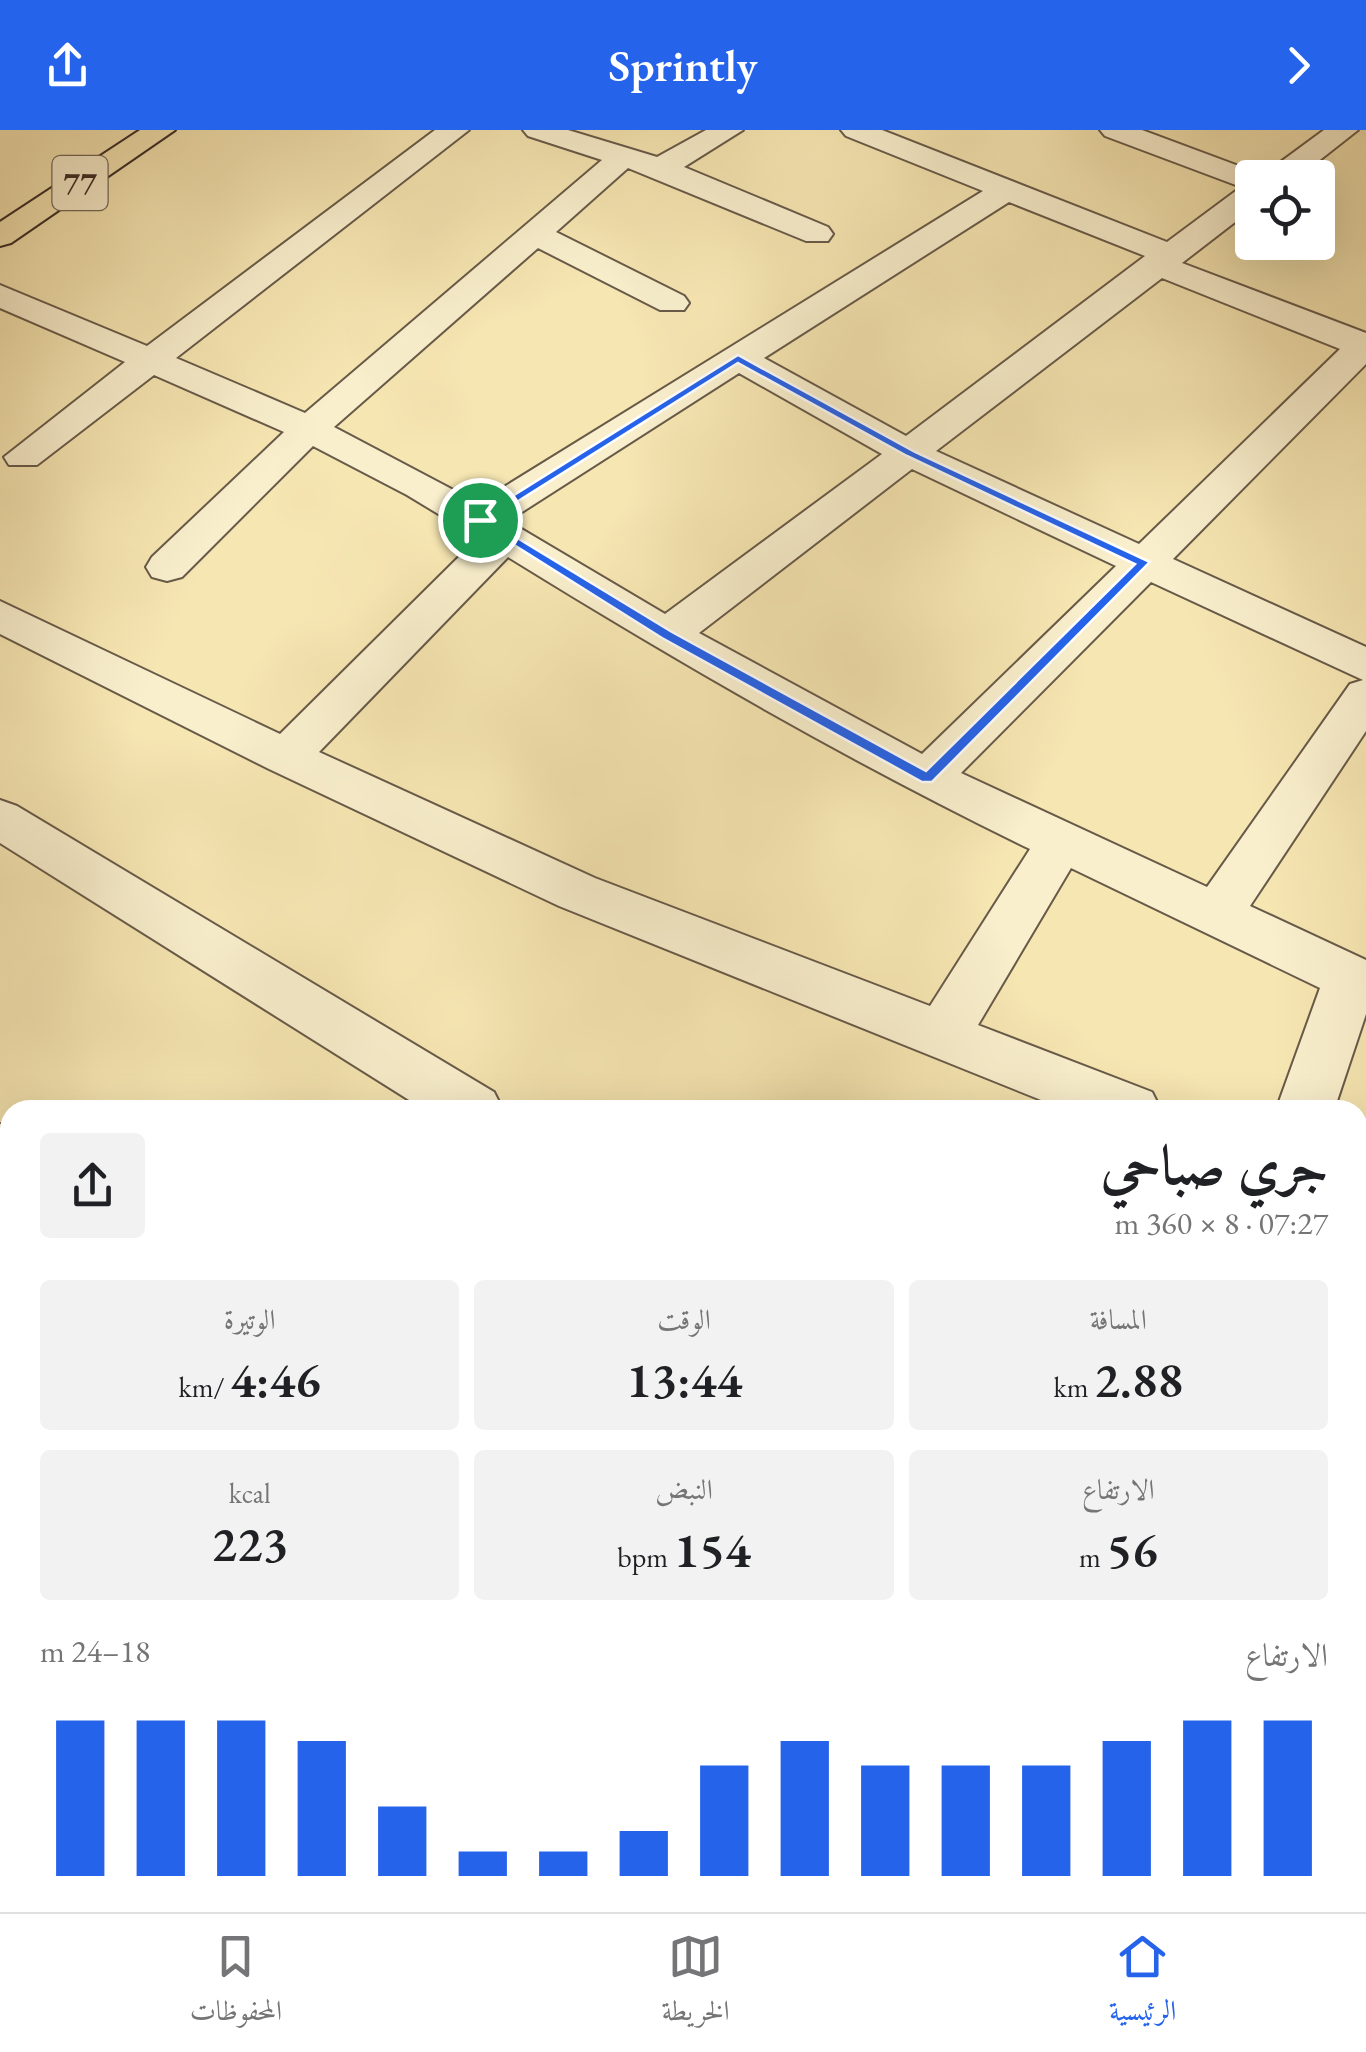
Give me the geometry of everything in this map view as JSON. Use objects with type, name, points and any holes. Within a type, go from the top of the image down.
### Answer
[{"type":"main road","name":"77","points":[[0,201],[112,130]]},
{"type":"main road","name":"77","points":[[0,236],[160,130]]},
{"type":"street","points":[[23,457],[454,130]]},
{"type":"street","points":[[660,168],[728,130]]},
{"type":"street","points":[[856,130],[1365,346],[927,778]]},
{"type":"street","points":[[1115,130],[1235,174]]},
{"type":"street","points":[[1301,160],[1343,130]]},
{"type":"street","points":[[545,131],[660,168],[817,234]]},
{"type":"street","points":[[167,567],[309,429],[623,156]]},
{"type":"street","points":[[286,757],[492,528],[738,358],[1003,192]]},
{"type":"street","points":[[667,635],[1235,206]]},
{"type":"street","points":[[534,233],[672,304]]},
{"type":"street","points":[[0,294],[309,429],[492,528],[667,635],[927,778],[1358,982],[1308,1100]]},
{"type":"street","points":[[738,358],[911,454],[1366,664]]},
{"type":"street","points":[[0,616],[286,757],[578,892],[1106,1100]]},
{"type":"street","points":[[1215,916],[1366,695]]},
{"type":"street","points":[[0,819],[458,1100]]},
{"type":"street","points":[[942,1036],[1061,842]]},
{"type":"route","points":[[738,358],[911,454],[1144,562],[927,778],[667,635],[480,520],[738,358]]}]
